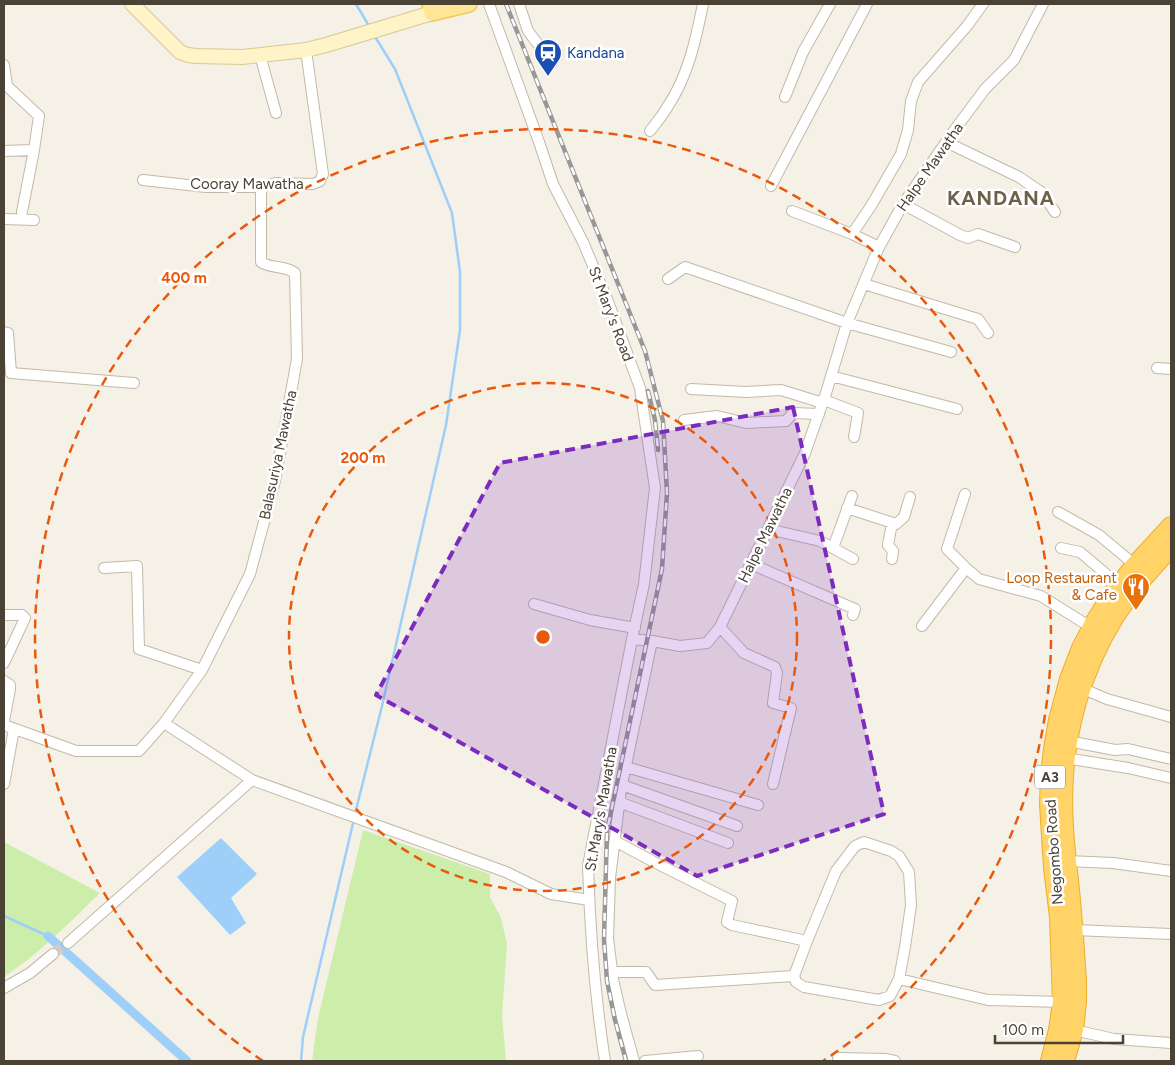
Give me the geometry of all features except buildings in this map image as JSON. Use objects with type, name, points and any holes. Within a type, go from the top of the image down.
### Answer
[{"type":"highway","name":"Negombo Road","points":[[1065,1061],[1074,1030],[1078,981],[1063,807],[1068,740],[1081,688],[1091,661],[1110,624],[1128,596],[1163,556],[1171,526]]},
{"type":"highway","name":"Negombo Road","points":[[1050,1061],[1058,1030],[1062,1002],[1059,917],[1049,804],[1050,775],[1058,720],[1081,648],[1112,594],[1135,565],[1163,556]]},
{"type":"main road","points":[[431,8],[469,4]]},
{"type":"street","points":[[132,4],[180,52],[196,56],[242,57],[306,50],[372,31],[431,8]]},
{"type":"street","name":"St Mary's Road","points":[[489,4],[553,184],[610,304],[640,388],[656,488],[644,584],[632,639]]},
{"type":"street","points":[[518,4],[528,31],[552,63]]},
{"type":"street","points":[[650,131],[669,105],[682,79],[696,41],[703,4]]},
{"type":"street","points":[[785,98],[803,52],[830,4]]},
{"type":"street","points":[[771,186],[867,4]]},
{"type":"street","points":[[852,234],[871,206],[900,154],[908,130],[911,101],[918,82],[967,26],[983,4]]},
{"type":"street","name":"Halpe Mawatha","points":[[652,642],[680,646],[707,643],[720,627],[805,453],[847,323],[879,246],[904,204],[946,142],[985,89],[1014,60],[1044,4]]},
{"type":"street","name":"Cooray Mawatha","points":[[143,180],[206,187],[261,186],[276,183],[313,184],[320,181],[323,174],[306,50]]},
{"type":"street","points":[[260,55],[276,113]]},
{"type":"street","points":[[4,65],[7,86],[38,116],[34,150],[22,212]]},
{"type":"street","points":[[946,142],[1019,177],[1041,192],[1054,212]]},
{"type":"street","points":[[4,151],[34,150]]},
{"type":"street","name":"Balasuriya Mawatha","points":[[4,726],[76,751],[139,750],[164,723],[202,670],[250,574],[275,481],[297,359],[295,273],[291,270],[266,265],[261,262],[261,186]]},
{"type":"street","points":[[904,204],[960,235],[968,238],[978,234],[1015,247]]},
{"type":"street","points":[[792,211],[879,246]]},
{"type":"street","points":[[4,219],[34,220]]},
{"type":"street","points":[[668,279],[685,267],[847,323],[951,352]]},
{"type":"street","points":[[864,284],[978,319],[988,333]]},
{"type":"street","points":[[4,332],[8,333],[11,373],[134,383]]},
{"type":"street","points":[[1157,368],[1171,370]]},
{"type":"street","points":[[831,376],[957,409]]},
{"type":"street","points":[[691,389],[746,392],[781,390],[823,401],[858,413],[854,437]]},
{"type":"street","points":[[684,420],[717,416],[746,423],[775,422],[786,421],[793,413],[819,414]]},
{"type":"street","points":[[964,494],[947,549],[979,579],[1041,596],[1092,628]]},
{"type":"street","points":[[832,548],[852,496]]},
{"type":"street","points":[[847,508],[896,524],[904,517],[910,497]]},
{"type":"street","points":[[1058,512],[1099,536],[1135,565]]},
{"type":"street","points":[[892,524],[888,545],[893,551],[892,559]]},
{"type":"street","points":[[768,529],[820,541],[853,559]]},
{"type":"street","points":[[1061,548],[1080,552],[1119,585]]},
{"type":"street","points":[[751,564],[854,608],[853,615]]},
{"type":"street","points":[[104,568],[137,566],[139,650],[202,670]]},
{"type":"street","points":[[922,626],[966,568]]},
{"type":"street","points":[[534,604],[590,620],[634,628]]},
{"type":"street","points":[[4,615],[22,616],[25,618],[4,663]]},
{"type":"street","points":[[720,627],[744,653],[775,667],[777,673],[773,703],[791,708],[773,784]]},
{"type":"street","points":[[632,639],[652,642],[619,802],[610,878],[608,938],[612,972],[634,1061]]},
{"type":"street","name":"St.Mary's Mawatha","points":[[604,1061],[599,1025],[588,866],[632,639]]},
{"type":"street","points":[[4,681],[10,685],[10,690],[4,721]]},
{"type":"street","points":[[1081,688],[1107,699],[1171,717]]},
{"type":"street","points":[[164,723],[252,780],[506,872],[551,894],[589,900]]},
{"type":"street","points":[[4,784],[14,729]]},
{"type":"street","points":[[1068,740],[1115,750],[1128,749],[1171,759]]},
{"type":"street","points":[[1066,758],[1128,768],[1171,778]]},
{"type":"street","points":[[626,767],[758,805]]},
{"type":"street","points":[[68,943],[252,780]]},
{"type":"street","points":[[622,785],[737,826]]},
{"type":"street","points":[[619,802],[728,843]]},
{"type":"street","points":[[615,840],[732,901],[726,922],[732,925],[807,941]]},
{"type":"street","points":[[864,842],[891,850],[899,856],[909,872],[911,905],[899,979],[890,996],[878,1000],[804,987],[796,982],[794,976],[807,941],[836,871],[855,846],[864,842]]},
{"type":"street","points":[[1067,861],[1113,863],[1171,871]]},
{"type":"street","points":[[1074,930],[1171,934]]},
{"type":"street","points":[[4,988],[30,973],[53,954]]},
{"type":"street","points":[[612,972],[646,972],[655,985],[794,976]]},
{"type":"street","points":[[899,979],[988,1000],[1062,1002]]},
{"type":"street","points":[[1074,1030],[1114,1039],[1171,1044]]},
{"type":"street","points":[[645,1061],[698,1056]]},
{"type":"street","points":[[838,1058],[895,1061]]},
{"type":"highlighted area","points":[[793,407],[884,814],[697,876],[376,695],[500,463]]},
{"type":"green space","points":[[363,830],[490,874],[490,897],[501,918],[507,944],[502,1016],[506,1061],[312,1061],[318,1018]]},
{"type":"green space","points":[[4,842],[100,893],[42,948],[4,977]]},
{"type":"water","points":[[221,838],[257,874],[231,898],[246,923],[230,935],[177,877]]},
{"type":"waterway","points":[[356,4],[369,26]]},
{"type":"waterway","points":[[355,814],[382,706],[446,425],[460,330],[460,272],[452,213],[395,69],[374,35]]},
{"type":"waterway","points":[[301,1061],[303,1037],[354,819]]},
{"type":"waterway","points":[[4,916],[48,936]]},
{"type":"waterway","points":[[48,936],[187,1061]]},
{"type":"tunnel","points":[[53,954],[68,943]]},
{"type":"railway","points":[[506,4],[645,351],[663,421],[667,493],[662,569],[607,831],[604,940],[607,981],[626,1061]]},
{"type":"railway","points":[[648,391],[655,420],[658,450]]},
{"type":"place","name":"Kandana","points":[[548,77]]},
{"type":"place","name":"Loop Restaurant & Cafe","points":[[1136,611]]},
{"type":"district","name":"KANDANA","points":[[1001,198]]}]
